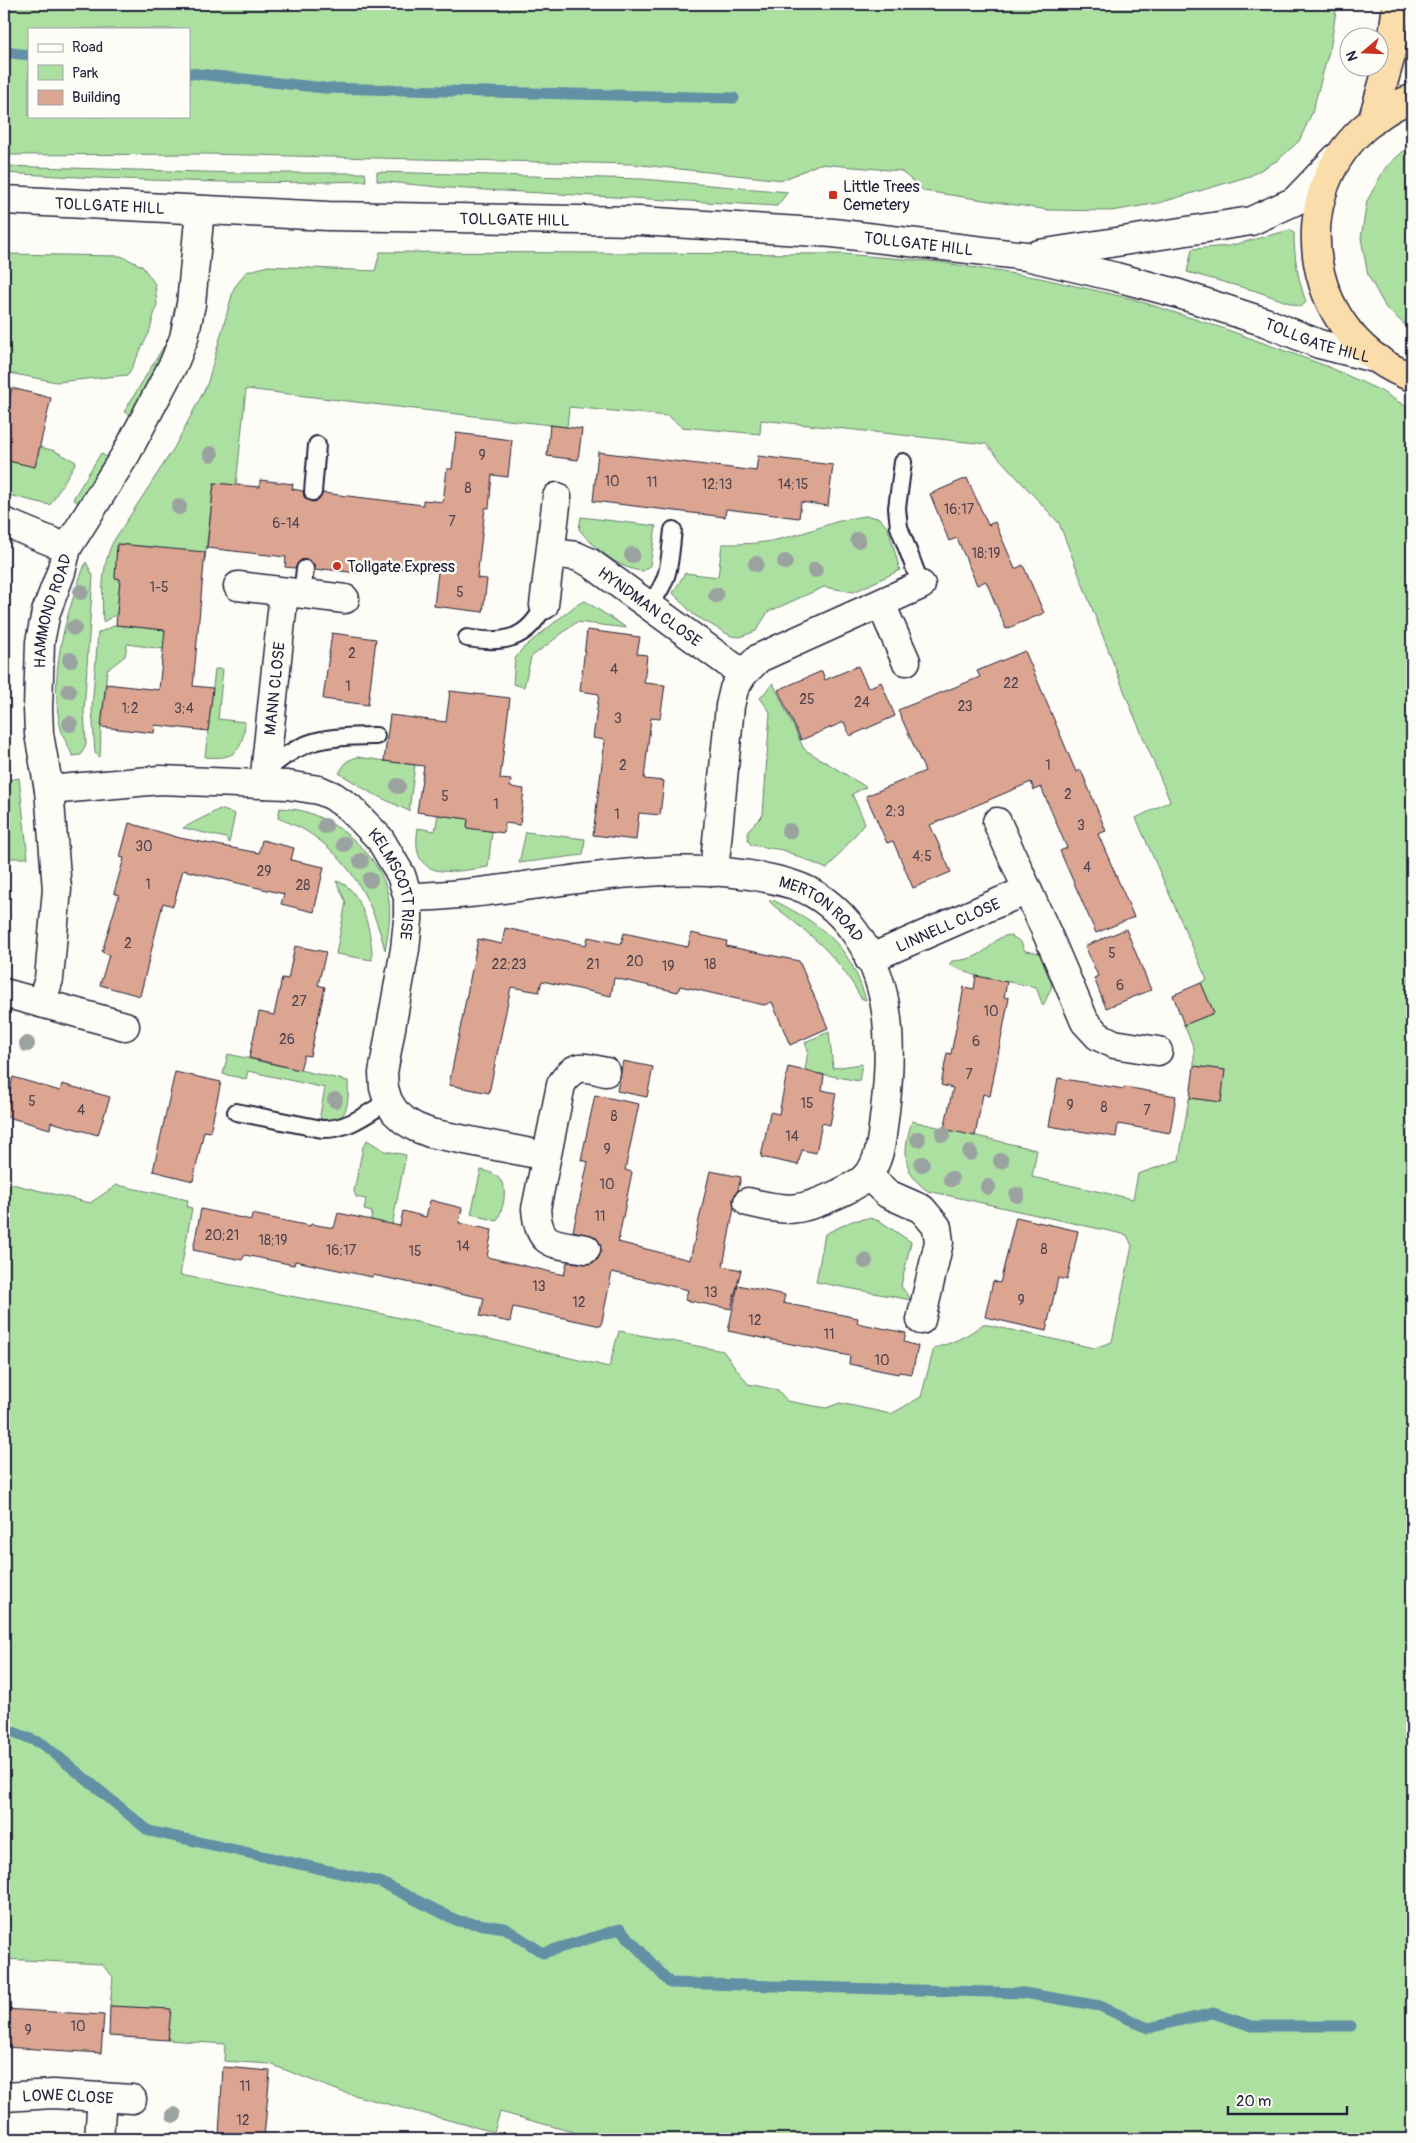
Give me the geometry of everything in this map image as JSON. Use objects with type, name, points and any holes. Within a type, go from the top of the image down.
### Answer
[{"type":"highway","points":[[1372,122],[1390,59],[1397,4]]},
{"type":"highway","points":[[1412,99],[1390,109],[1372,122],[1356,136],[1342,153],[1329,174],[1321,198],[1316,223],[1316,248],[1320,274],[1328,298],[1340,320],[1356,340],[1378,359],[1412,377]]},
{"type":"street","name":"TOLLGATE HILL","points":[[1026,256],[1251,221],[1295,201],[1342,153]]},
{"type":"street","name":"TOLLGATE HILL","points":[[4,200],[328,216],[640,221],[833,233],[1026,256],[1176,293],[1265,322],[1319,344],[1378,359]]},
{"type":"street","name":"HAMMOND ROAD","points":[[41,1003],[49,979],[57,889],[49,790],[39,734],[40,642],[46,612],[61,572],[67,548],[126,454],[178,355],[188,323],[200,210]]},
{"type":"street","points":[[544,604],[552,553],[557,497]]},
{"type":"street","points":[[4,522],[67,548]]},
{"type":"street","name":"HYNDMAN CLOSE","points":[[552,553],[576,556],[589,562],[743,674]]},
{"type":"street","points":[[238,586],[297,585],[344,599]]},
{"type":"street","name":"MANN CLOSE","points":[[264,778],[297,585]]},
{"type":"street","points":[[714,872],[730,706],[734,690],[743,674],[759,658],[921,585]]},
{"type":"street","points":[[881,604],[906,661]]},
{"type":"street","name":"KELMSCOTT RISE","points":[[49,790],[160,780],[264,778],[319,790],[333,796],[350,808],[380,839],[401,875],[408,897],[405,949],[383,1073],[384,1088],[388,1101],[405,1121],[430,1133],[546,1156]]},
{"type":"street","points":[[997,822],[1085,1022],[1098,1036],[1114,1044],[1158,1051]]},
{"type":"street","name":"MERTON ROAD","points":[[408,897],[447,896],[645,872],[680,870],[714,872],[771,880],[812,892],[828,903],[840,914],[856,935],[870,959],[881,984],[888,1048],[886,1098],[879,1154],[867,1175],[851,1188],[801,1209],[784,1209],[748,1202]]},
{"type":"street","name":"LINNELL CLOSE","points":[[870,959],[1027,890]]},
{"type":"street","points":[[4,993],[125,1026]]},
{"type":"street","points":[[586,1249],[552,1243],[542,1236],[538,1226],[536,1209],[561,1085],[567,1074],[573,1069],[582,1067],[606,1072]]},
{"type":"street","points":[[867,1175],[888,1194],[922,1208],[937,1227],[939,1242],[921,1320]]},
{"type":"street","name":"LOWE CLOSE","points":[[4,2097],[53,2094],[132,2099]]},
{"type":"street","points":[[99,2139],[102,2097]]},
{"type":"lane","points":[[313,492],[318,446]]},
{"type":"lane","points":[[903,462],[897,508],[899,527],[921,585]]},
{"type":"lane","points":[[649,605],[659,593],[666,580],[673,530]]},
{"type":"lane","points":[[467,638],[484,641],[506,640],[522,634],[532,625],[544,604]]},
{"type":"lane","points":[[264,778],[284,755],[308,743],[333,736],[376,736]]},
{"type":"lane","points":[[236,1112],[335,1130],[388,1101]]},
{"type":"green space","points":[[4,4],[1337,4],[1331,44],[1312,113],[1299,141],[1278,160],[1250,176],[1159,203],[1111,211],[1049,210],[924,191],[901,171],[819,164],[783,180],[632,164],[205,154],[4,155]]},
{"type":"green space","points":[[1412,143],[1412,331],[1386,308],[1368,275],[1361,238],[1367,201],[1385,168]]},
{"type":"green space","points":[[4,166],[235,173],[365,173],[366,181],[230,182],[139,180],[4,173]]},
{"type":"green space","points":[[377,172],[643,179],[788,192],[777,206],[449,188],[377,181]]},
{"type":"green space","points":[[1290,230],[1294,233],[1297,268],[1306,302],[1301,307],[1256,291],[1187,272],[1192,249],[1229,246]]},
{"type":"green space","points":[[380,252],[842,254],[939,262],[1040,278],[1133,299],[1225,329],[1329,367],[1379,390],[1412,410],[1412,2139],[598,2139],[500,2112],[494,2132],[342,2092],[270,2064],[224,2061],[225,2044],[168,2040],[170,2009],[110,2006],[113,1977],[101,1964],[4,1959],[4,1182],[90,1203],[117,1185],[188,1200],[187,1207],[192,1208],[180,1275],[374,1312],[609,1367],[619,1331],[723,1351],[748,1384],[778,1390],[787,1401],[826,1408],[840,1403],[891,1414],[921,1397],[934,1348],[960,1339],[983,1324],[1094,1348],[1112,1342],[1132,1246],[1127,1235],[928,1191],[913,1176],[906,1160],[907,1141],[912,1121],[1037,1150],[1032,1177],[1133,1199],[1138,1174],[1179,1160],[1189,1098],[1221,1102],[1225,1070],[1194,1066],[1194,1048],[1184,1025],[1214,1013],[1201,983],[1207,980],[1136,818],[1170,801],[1130,706],[1059,523],[986,444],[761,420],[760,434],[682,427],[668,416],[569,407],[567,427],[246,389],[236,485],[214,483],[205,559],[151,553],[151,547],[118,544],[115,578],[120,579],[117,614],[103,622],[103,581],[109,552],[113,542],[174,448],[207,385],[234,288],[246,272],[268,266],[375,271]]},
{"type":"green space","points":[[4,254],[121,256],[142,266],[155,284],[157,304],[149,333],[128,375],[56,382],[4,372]]},
{"type":"green space","points":[[164,346],[167,347],[132,415],[124,412]]},
{"type":"green space","points":[[40,447],[55,451],[76,462],[50,505],[4,494],[4,460],[35,467]]},
{"type":"green space","points":[[101,453],[108,459],[81,505],[73,499]]},
{"type":"green space","points":[[581,517],[656,526],[650,566],[643,571],[634,570],[616,562],[599,550],[579,529]]},
{"type":"green space","points":[[856,517],[879,518],[888,528],[900,570],[854,592],[824,587],[768,612],[756,631],[740,637],[731,636],[694,615],[673,593],[685,573],[718,577],[722,544],[773,541]]},
{"type":"green space","points":[[86,562],[93,576],[84,711],[86,744],[81,755],[73,756],[64,739],[60,725],[57,680],[62,640],[72,600]]},
{"type":"green space","points":[[585,601],[627,628],[577,622],[531,657],[524,687],[513,684],[515,659],[522,649],[576,605]]},
{"type":"green space","points":[[116,625],[166,630],[163,649],[127,644],[125,656],[107,670],[100,757],[95,753],[92,708],[98,633]]},
{"type":"green space","points":[[215,669],[223,669],[218,719],[245,722],[242,740],[236,752],[224,757],[215,758],[205,757]]},
{"type":"green space","points":[[773,683],[804,749],[866,787],[852,794],[865,823],[827,869],[783,850],[751,845],[748,840],[748,830],[763,815],[770,712],[760,698]]},
{"type":"green space","points":[[357,757],[415,765],[409,811],[371,793],[339,773],[347,761]]},
{"type":"green space","points":[[19,778],[28,858],[4,858],[4,781]]},
{"type":"green space","points":[[280,808],[303,811],[332,824],[359,844],[370,857],[379,870],[385,885],[390,907],[385,950],[374,915],[358,883],[347,868],[322,842],[303,829],[278,818]]},
{"type":"green space","points":[[220,809],[235,814],[229,843],[226,838],[183,828]]},
{"type":"green space","points":[[438,815],[468,819],[467,828],[492,831],[488,867],[448,871],[436,870],[427,866],[420,858],[417,846],[418,828],[435,831]]},
{"type":"green space","points":[[526,832],[585,839],[583,855],[519,863]]},
{"type":"green space","points":[[336,881],[345,885],[353,892],[359,902],[368,926],[372,960],[336,954],[346,902]]},
{"type":"green space","points":[[773,900],[807,919],[832,939],[851,964],[866,1000],[861,998],[833,957],[812,936],[769,901]]},
{"type":"green space","points":[[1010,935],[1021,942],[1025,951],[1040,953],[1052,986],[1043,1006],[1036,987],[976,976],[949,965],[952,961],[964,960],[975,956],[987,949],[998,939]]},
{"type":"green space","points":[[829,1032],[833,1068],[862,1064],[859,1081],[805,1071],[808,1051],[805,1042]]},
{"type":"green space","points":[[228,1054],[348,1081],[346,1110],[338,1119],[331,1121],[322,1120],[320,1115],[325,1088],[248,1071],[246,1079],[223,1074]]},
{"type":"green space","points":[[367,1140],[385,1151],[406,1155],[391,1230],[370,1226],[372,1212],[364,1210],[366,1199],[356,1197],[354,1191],[363,1147]]},
{"type":"green space","points":[[481,1170],[498,1177],[504,1189],[503,1204],[497,1221],[471,1214]]},
{"type":"green space","points":[[869,1218],[880,1221],[911,1242],[901,1286],[911,1300],[816,1282],[825,1234],[852,1221]]},
{"type":"building","points":[[12,388],[51,398],[35,467],[4,460],[4,423]]},
{"type":"building","points":[[550,425],[582,429],[578,460],[547,456]]},
{"type":"building","points":[[456,433],[512,440],[508,477],[492,475],[489,508],[485,508],[477,578],[487,579],[483,612],[434,606],[438,572],[359,564],[358,573],[323,569],[323,571],[315,570],[314,565],[307,559],[301,560],[295,568],[285,567],[286,557],[207,548],[214,483],[260,487],[260,480],[293,484],[292,489],[303,491],[304,497],[312,502],[318,501],[323,493],[423,505],[423,500],[443,502],[447,469],[452,469]]},
{"type":"building","points":[[598,452],[756,471],[758,456],[833,465],[828,506],[801,502],[799,518],[726,509],[725,517],[593,501]]},
{"type":"building","points":[[967,478],[988,525],[995,522],[1015,569],[1023,565],[1044,613],[1006,629],[986,581],[977,585],[957,538],[949,541],[930,494]]},
{"type":"building","points":[[117,544],[205,552],[193,686],[213,688],[208,731],[155,725],[154,733],[101,727],[106,684],[159,690],[165,630],[116,625],[120,579],[115,578]]},
{"type":"building","points":[[587,630],[640,637],[637,654],[647,655],[644,683],[665,685],[660,719],[651,718],[644,779],[664,781],[660,815],[639,813],[636,840],[593,835],[605,740],[593,738],[599,694],[580,691]]},
{"type":"building","points":[[332,633],[376,639],[368,705],[323,699]]},
{"type":"building","points":[[1025,651],[1076,772],[1081,770],[1106,831],[1098,834],[1134,917],[1096,933],[1060,851],[1067,848],[1041,787],[1034,790],[1031,782],[930,825],[951,872],[913,888],[893,841],[887,843],[866,796],[925,771],[898,710],[980,677],[977,671]]},
{"type":"building","points":[[858,666],[868,688],[881,682],[895,716],[850,736],[844,722],[801,740],[778,690],[822,671],[825,680]]},
{"type":"building","points":[[450,691],[510,698],[500,779],[511,780],[510,787],[524,789],[520,825],[505,823],[504,833],[467,828],[468,819],[417,812],[424,766],[384,761],[390,715],[446,722]]},
{"type":"building","points":[[129,823],[180,838],[259,853],[262,840],[294,848],[291,860],[324,867],[314,912],[281,904],[284,894],[183,870],[173,906],[163,903],[140,996],[100,985],[109,955],[102,952],[119,895],[114,893],[124,858],[120,857]]},
{"type":"building","points":[[505,928],[586,945],[588,937],[621,944],[624,933],[688,947],[691,933],[727,941],[726,946],[799,961],[828,1028],[790,1045],[772,1002],[764,1005],[680,986],[678,992],[614,978],[611,996],[542,981],[539,992],[511,987],[489,1093],[449,1085],[478,939],[502,944]]},
{"type":"building","points":[[1126,929],[1151,990],[1106,1008],[1094,978],[1098,976],[1085,946]]},
{"type":"building","points":[[295,946],[326,952],[318,985],[325,987],[310,1056],[304,1055],[300,1070],[249,1058],[259,1012],[274,1015],[282,978],[288,979]]},
{"type":"building","points":[[976,976],[1007,982],[1004,997],[1009,998],[990,1096],[983,1094],[975,1136],[944,1129],[953,1088],[941,1085],[947,1053],[951,1054],[964,987],[974,989]]},
{"type":"building","points":[[1201,983],[1214,1013],[1184,1025],[1173,995]]},
{"type":"building","points":[[623,1061],[653,1067],[647,1097],[617,1091]]},
{"type":"building","points":[[1194,1066],[1225,1070],[1221,1102],[1190,1098]]},
{"type":"building","points":[[788,1067],[824,1075],[822,1090],[836,1093],[830,1125],[822,1123],[816,1153],[802,1150],[798,1165],[761,1157],[770,1112],[779,1114]]},
{"type":"building","points":[[175,1072],[221,1082],[210,1132],[204,1131],[193,1181],[153,1171]]},
{"type":"building","points":[[13,1077],[60,1091],[62,1084],[110,1097],[98,1135],[51,1122],[50,1129],[4,1116]]},
{"type":"building","points":[[1058,1078],[1176,1096],[1170,1133],[1118,1124],[1116,1137],[1049,1126]]},
{"type":"building","points":[[595,1095],[639,1104],[625,1170],[632,1172],[618,1242],[690,1260],[710,1171],[741,1177],[738,1190],[733,1199],[734,1208],[723,1266],[741,1270],[731,1309],[685,1300],[688,1290],[612,1272],[601,1326],[513,1307],[510,1322],[480,1316],[484,1298],[295,1261],[294,1265],[245,1255],[242,1260],[193,1250],[201,1209],[251,1220],[252,1214],[310,1226],[311,1224],[334,1228],[338,1213],[400,1226],[403,1211],[426,1217],[430,1200],[462,1208],[459,1223],[492,1230],[487,1257],[564,1275],[567,1262],[591,1264],[598,1259],[601,1252],[600,1243],[595,1237],[573,1231],[588,1162],[581,1160]]},
{"type":"building","points":[[1016,1217],[1078,1231],[1067,1280],[1058,1278],[1046,1331],[985,1317],[993,1281],[1000,1283]]},
{"type":"building","points":[[738,1285],[785,1295],[783,1303],[858,1318],[857,1323],[906,1333],[904,1342],[918,1346],[912,1374],[899,1372],[898,1374],[849,1364],[850,1356],[728,1331]]},
{"type":"building","points":[[110,2006],[171,2009],[168,2040],[109,2036]]},
{"type":"building","points":[[4,2009],[104,2015],[101,2053],[4,2047]]},
{"type":"building","points":[[223,2067],[270,2071],[264,2138],[219,2135]]},
{"type":"waterway","points":[[4,52],[28,55]]},
{"type":"waterway","points":[[190,73],[324,88],[734,98]]},
{"type":"waterway","points":[[4,1728],[43,1744],[149,1831],[380,1882],[458,1921],[505,1928],[543,1953],[620,1929],[670,1983],[1024,1993],[1100,2006],[1148,2028],[1213,2013],[1252,2026],[1351,2026]]},
{"type":"place","name":"Little Trees Cemetery","points":[[833,195]]},
{"type":"place","name":"Tollgate Express","points":[[337,566]]}]
